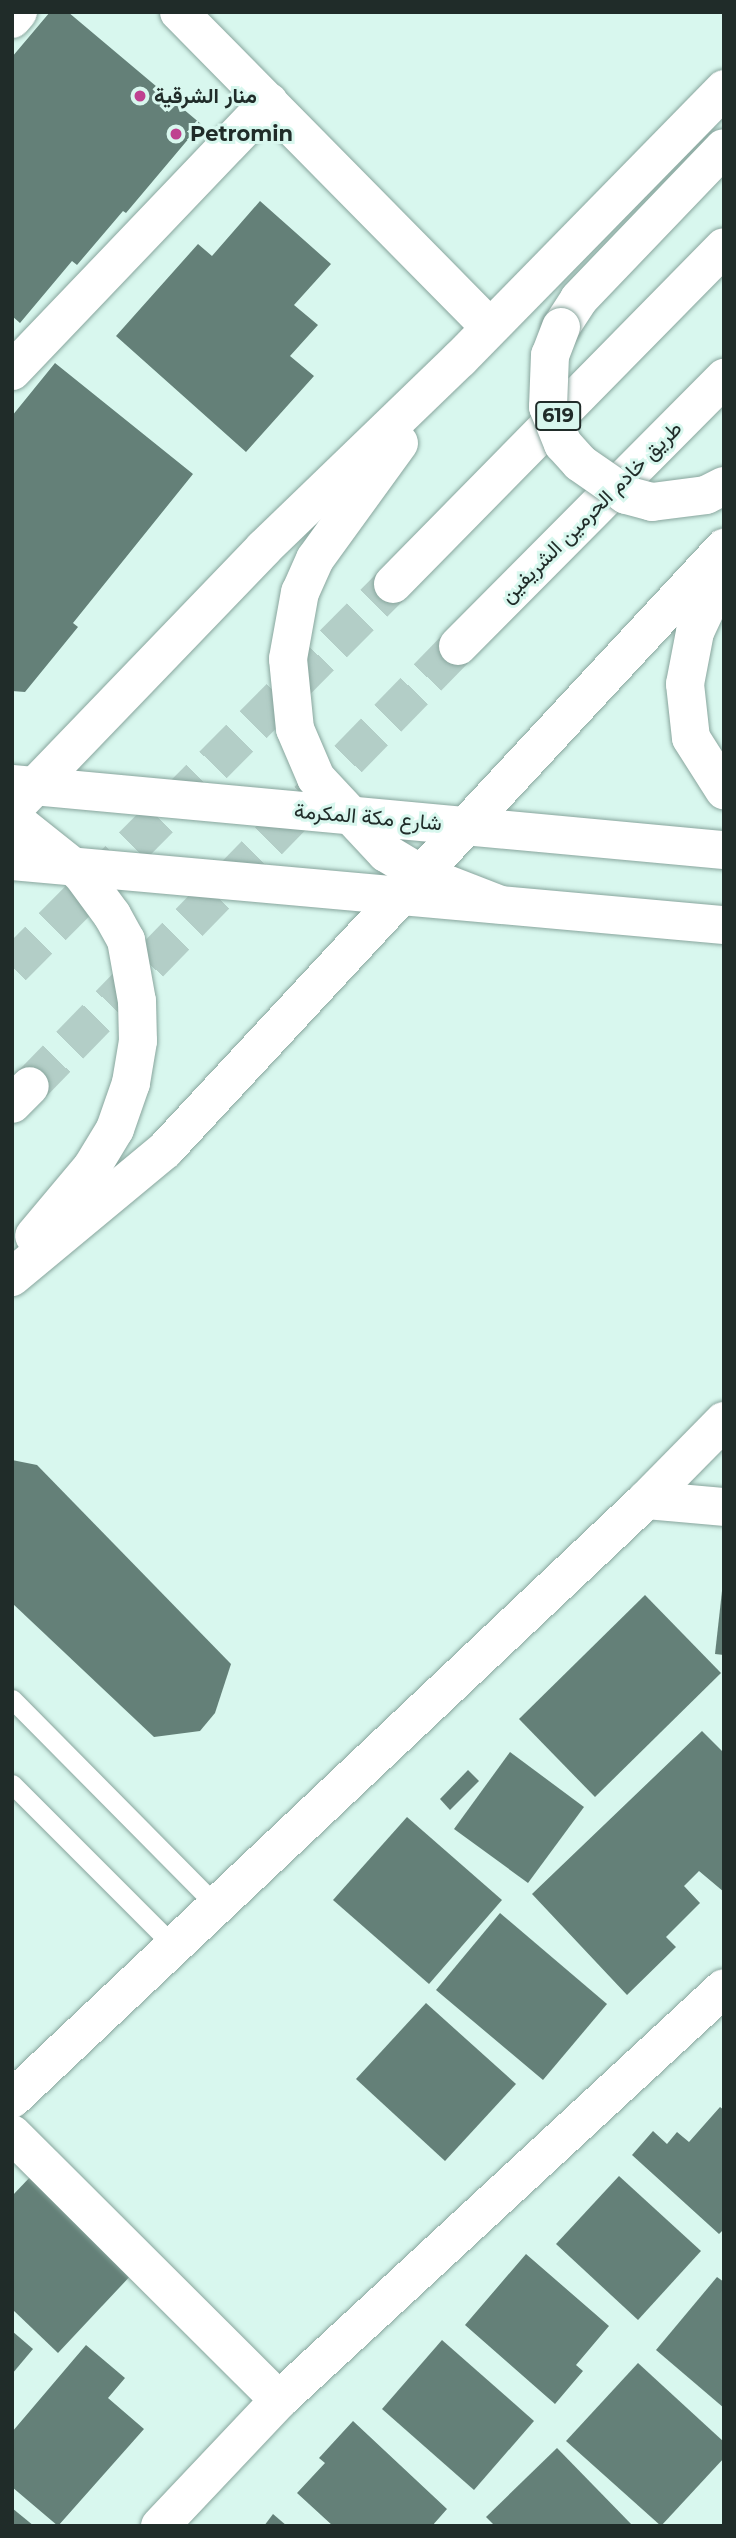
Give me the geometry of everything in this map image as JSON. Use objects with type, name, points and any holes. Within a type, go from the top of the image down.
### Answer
[{"type":"main road","points":[[12,19],[18,12]]},
{"type":"main road","points":[[179,12],[489,326]]},
{"type":"main road","points":[[20,794],[264,548],[460,359],[489,326],[724,89]]},
{"type":"main road","points":[[12,370],[268,102]]},
{"type":"main road","points":[[724,148],[579,299],[561,327],[550,355],[548,407],[563,444],[580,463],[626,495],[652,502],[679,501],[724,486]]},
{"type":"main road","name":"619","points":[[393,584],[724,247]]},
{"type":"main road","points":[[411,885],[386,853],[346,815],[316,778],[295,729],[288,659],[291,625],[315,559],[460,359]]},
{"type":"main road","name":"طريق خادم الحرمين الشريفين","points":[[458,646],[724,378]]},
{"type":"main road","points":[[12,1277],[165,1150],[724,548]]},
{"type":"main road","points":[[724,570],[695,632],[685,684],[691,738],[724,790]]},
{"type":"main road","name":"شارع مكة المكرمة","points":[[20,794],[346,815],[724,850]]},
{"type":"main road","points":[[12,818],[73,866],[96,891],[126,940],[134,970],[138,1041],[131,1083],[115,1129],[92,1167],[12,1261]]},
{"type":"main road","points":[[12,860],[73,866],[411,885],[498,904],[724,925]]},
{"type":"main road","points":[[12,2099],[646,1500],[724,1421]]},
{"type":"main road","points":[[646,1500],[724,1507]]},
{"type":"main road","points":[[160,2526],[279,2400],[724,1988]]},
{"type":"main road","points":[[12,2134],[279,2400]]},
{"type":"lane","points":[[12,1699],[217,1906]]},
{"type":"lane","points":[[12,1784],[174,1946]]},
{"type":"building","points":[[50,12],[68,12],[201,124],[126,213],[123,211],[77,265],[72,261],[20,323],[12,316],[12,57]]},
{"type":"building","points":[[260,201],[331,264],[294,305],[318,325],[290,356],[314,376],[246,452],[116,336],[198,244],[212,256]]},
{"type":"building","points":[[55,363],[193,474],[73,623],[78,627],[25,692],[12,691],[12,416]]},
{"type":"building","points":[[12,1460],[37,1465],[231,1664],[215,1713],[200,1731],[154,1737],[12,1603]]},
{"type":"building","points":[[724,1591],[724,1655],[715,1654]]},
{"type":"building","points":[[645,1595],[721,1673],[595,1797],[519,1719]]},
{"type":"building","points":[[702,1731],[724,1753],[724,1892],[699,1871],[684,1886],[700,1903],[666,1937],[676,1947],[627,1995],[532,1894]]},
{"type":"building","points":[[510,1752],[584,1807],[528,1883],[454,1829]]},
{"type":"building","points":[[468,1770],[479,1781],[450,1810],[440,1799]]},
{"type":"building","points":[[407,1817],[502,1900],[429,1984],[333,1900]]},
{"type":"building","points":[[500,1913],[607,2004],[543,2080],[436,1990]]},
{"type":"building","points":[[426,2003],[516,2084],[445,2161],[356,2079]]},
{"type":"building","points":[[720,2107],[724,2110],[724,2229],[719,2234],[632,2155],[653,2131],[667,2144],[677,2132],[689,2142]]},
{"type":"building","points":[[32,2175],[134,2272],[58,2353],[12,2309],[12,2196]]},
{"type":"building","points":[[619,2176],[701,2251],[638,2320],[556,2244]]},
{"type":"building","points":[[526,2254],[609,2326],[576,2365],[583,2371],[555,2404],[465,2325]]},
{"type":"building","points":[[717,2277],[724,2282],[724,2408],[656,2350]]},
{"type":"building","points":[[12,2331],[33,2349],[12,2374]]},
{"type":"building","points":[[442,2340],[534,2421],[474,2490],[382,2409]]},
{"type":"building","points":[[86,2345],[125,2378],[108,2398],[144,2429],[58,2526],[12,2487],[12,2432]]},
{"type":"building","points":[[638,2363],[724,2442],[724,2458],[661,2526],[566,2441]]},
{"type":"building","points":[[353,2421],[447,2509],[432,2526],[333,2526],[297,2493],[325,2463],[319,2458]]},
{"type":"building","points":[[557,2448],[633,2526],[495,2526],[486,2517]]},
{"type":"building","points":[[12,2508],[34,2526],[12,2526]]},
{"type":"building","points":[[273,2514],[287,2526],[264,2526]]},
{"type":"tunnel","points":[[12,967],[393,584]]},
{"type":"tunnel","points":[[30,1086],[458,646]]},
{"type":"place","name":"منار الشرقية","points":[[140,96]]},
{"type":"place","name":"Petromin","points":[[176,134]]}]
